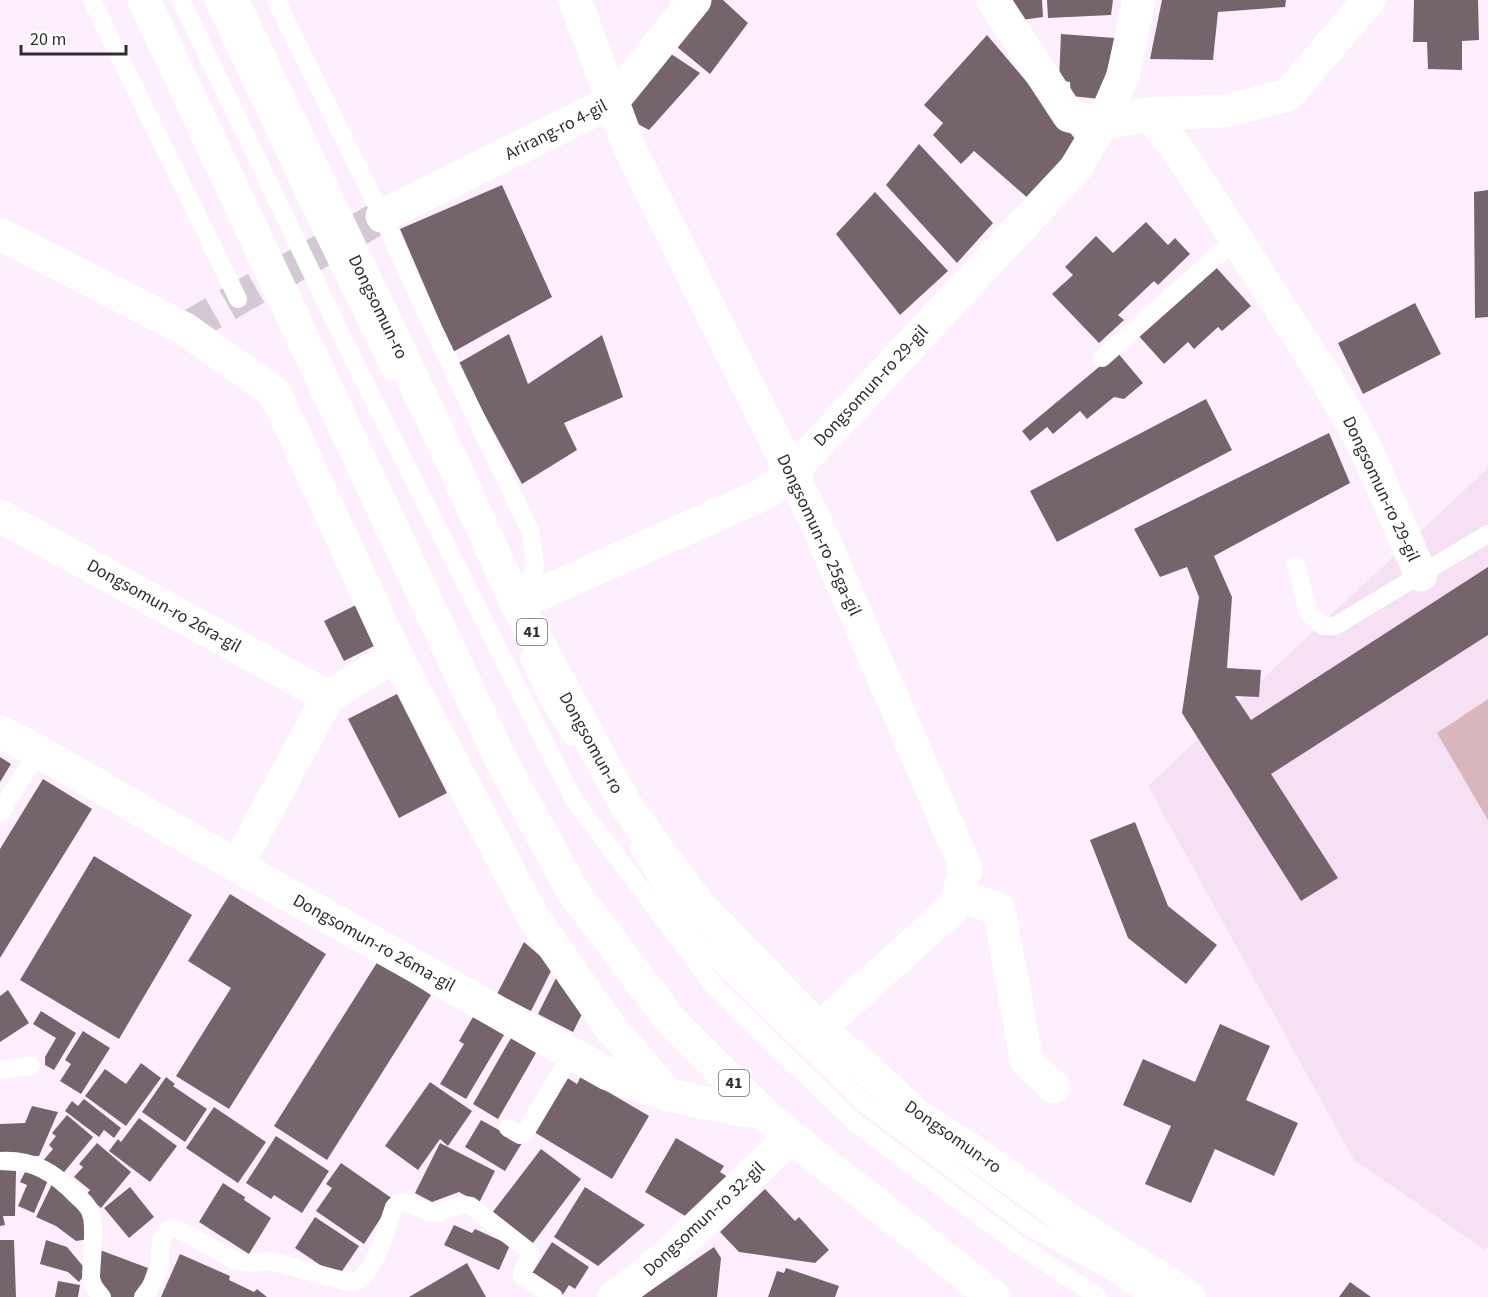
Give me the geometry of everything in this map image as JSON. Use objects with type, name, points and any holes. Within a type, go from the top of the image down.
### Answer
[{"type":"street","name":"41","points":[[144,0],[503,764],[573,891],[671,1021],[763,1113],[994,1297]]},
{"type":"street","name":"Dongsomun-ro","points":[[232,0],[450,457],[517,604],[628,809],[700,906],[819,1029],[867,1068],[915,1114],[980,1156],[1068,1219],[1189,1297]]},
{"type":"street","name":"Dongsomun-ro 25ga-gil","points":[[575,0],[631,151],[815,520],[966,868],[956,906],[819,1029]]},
{"type":"street","name":"Arirang-ro 4-gil","points":[[382,216],[613,101],[695,0]]},
{"type":"street","points":[[993,0],[1069,116],[1102,124],[1149,114],[1226,111],[1288,95],[1370,0]]},
{"type":"street","name":"Dongsomun-ro 29-gil","points":[[517,604],[766,493],[791,473],[1075,169],[1102,124],[1123,76],[1139,0]]},
{"type":"street","name":"Dongsomun-ro 29-gil","points":[[1149,114],[1181,154],[1354,426],[1421,575]]},
{"type":"street","points":[[1,236],[185,329],[275,393],[396,655],[542,932],[607,1023],[668,1095]]},
{"type":"street","name":"Dongsomun-ro 26ra-gil","points":[[0,516],[328,697]]},
{"type":"street","points":[[237,866],[328,697],[396,655]]},
{"type":"street","name":"Dongsomun-ro 26ma-gil","points":[[0,732],[608,1074],[634,1085],[703,1104],[763,1113]]},
{"type":"street","points":[[958,896],[999,909],[1027,1062],[1054,1088]]},
{"type":"street","name":"Dongsomun-ro 32-gil","points":[[614,1297],[674,1249],[791,1137]]},
{"type":"lane","points":[[92,0],[238,299]]},
{"type":"lane","points":[[181,0],[346,344],[574,800],[715,987],[853,1121],[1016,1243],[1098,1297]]},
{"type":"lane","points":[[213,0],[548,699],[693,936],[864,1103],[1030,1227],[1113,1272],[1149,1297]]},
{"type":"lane","points":[[276,0],[382,216],[531,533],[535,568],[517,604]]},
{"type":"lane","points":[[1102,358],[1236,239]]},
{"type":"lane","points":[[1296,566],[1309,614],[1323,626],[1328,627],[1341,623],[1488,534]]},
{"type":"lane","points":[[0,813],[38,752]]},
{"type":"lane","points":[[508,1128],[519,1135],[525,1133],[573,1054]]},
{"type":"lane","points":[[0,1070],[32,1066]]},
{"type":"lane","points":[[0,1161],[22,1162],[60,1178],[86,1205],[93,1222],[91,1279],[102,1297]]},
{"type":"lane","points":[[143,1297],[158,1273],[161,1238],[171,1228],[179,1229],[234,1260],[249,1263],[270,1261],[352,1283],[359,1281],[368,1272],[377,1253],[394,1207],[404,1202],[433,1213],[460,1205],[471,1206],[530,1252],[522,1276],[554,1297]]},
{"type":"shaded area","points":[[1488,468],[1488,1247],[1485,1250],[1354,1160],[1148,786]]},
{"type":"shaded area","points":[[1488,699],[1488,820],[1437,733]]},
{"type":"building","points":[[709,0],[723,0],[748,23],[710,74],[671,42]]},
{"type":"building","points":[[1002,0],[1042,0],[1043,17],[1015,21]]},
{"type":"building","points":[[1047,0],[1113,0],[1111,15],[1048,18]]},
{"type":"building","points":[[1162,0],[1286,0],[1285,7],[1218,12],[1213,60],[1150,59]]},
{"type":"building","points":[[1414,0],[1478,0],[1479,40],[1462,41],[1462,70],[1428,69],[1427,42],[1413,42]]},
{"type":"building","points":[[1061,34],[1115,38],[1100,99],[1071,96],[1070,82],[1059,80]]},
{"type":"building","points":[[987,35],[1077,141],[1029,199],[974,151],[961,164],[933,135],[943,123],[924,105]]},
{"type":"building","points":[[665,50],[700,73],[649,130],[638,124],[623,101]]},
{"type":"building","points":[[919,144],[993,223],[957,263],[886,185]]},
{"type":"building","points":[[502,185],[552,297],[453,352],[400,229]]},
{"type":"building","points":[[1488,190],[1488,317],[1475,318],[1474,192]]},
{"type":"building","points":[[875,192],[948,271],[900,315],[836,234]]},
{"type":"building","points":[[1146,222],[1168,245],[1175,238],[1190,254],[1158,285],[1154,281],[1118,315],[1124,320],[1099,343],[1052,294],[1073,275],[1065,267],[1096,236],[1113,253]]},
{"type":"building","points":[[1214,265],[1251,306],[1222,331],[1218,327],[1194,349],[1188,342],[1164,364],[1137,334]]},
{"type":"building","points":[[1415,303],[1441,354],[1363,394],[1338,343]]},
{"type":"building","points":[[509,334],[528,384],[602,335],[623,397],[564,423],[577,450],[522,484],[457,364]]},
{"type":"building","points":[[1117,352],[1143,383],[1124,399],[1114,397],[1087,419],[1080,411],[1053,434],[1047,427],[1030,441],[1022,431]]},
{"type":"building","points":[[1206,399],[1232,450],[1057,542],[1030,491]]},
{"type":"building","points":[[1329,433],[1350,483],[1214,556],[1232,597],[1227,668],[1261,670],[1259,697],[1235,696],[1251,720],[1488,567],[1488,635],[1271,774],[1338,878],[1301,901],[1182,713],[1199,597],[1187,567],[1160,577],[1134,529]]},
{"type":"building","points":[[362,602],[382,642],[344,661],[324,621]]},
{"type":"building","points":[[397,694],[447,793],[399,818],[348,719]]},
{"type":"building","points":[[0,757],[11,764],[0,782]]},
{"type":"building","points":[[43,779],[92,809],[0,958],[0,849]]},
{"type":"building","points":[[1135,822],[1168,906],[1217,945],[1186,984],[1128,938],[1090,840]]},
{"type":"building","points":[[94,856],[192,915],[119,1039],[20,980]]},
{"type":"building","points":[[230,894],[326,954],[229,1109],[176,1076],[231,988],[188,961]]},
{"type":"building","points":[[524,942],[553,967],[531,1011],[497,994]]},
{"type":"building","points":[[378,961],[431,995],[327,1160],[274,1126]]},
{"type":"building","points":[[560,970],[586,1006],[573,1032],[538,1014]]},
{"type":"building","points":[[8,990],[29,1023],[0,1042],[0,996]]},
{"type":"building","points":[[41,1011],[76,1033],[54,1070],[45,1065],[45,1057],[56,1038],[33,1024]]},
{"type":"building","points":[[473,1017],[504,1035],[466,1099],[440,1084],[464,1044],[459,1041]]},
{"type":"building","points":[[1220,1024],[1270,1046],[1246,1100],[1298,1123],[1274,1176],[1215,1149],[1191,1203],[1145,1184],[1171,1126],[1123,1105],[1143,1059],[1195,1082]]},
{"type":"building","points":[[83,1031],[110,1048],[81,1094],[60,1081],[71,1064],[65,1060]]},
{"type":"building","points":[[511,1038],[536,1053],[498,1119],[473,1104]]},
{"type":"building","points":[[141,1063],[161,1078],[126,1126],[85,1096],[105,1069],[126,1084]]},
{"type":"building","points":[[581,1076],[649,1116],[612,1179],[534,1132],[566,1077],[577,1084]]},
{"type":"building","points":[[166,1077],[175,1084],[173,1086],[207,1109],[185,1142],[142,1112]]},
{"type":"building","points":[[430,1082],[472,1111],[448,1146],[440,1139],[418,1170],[385,1146]]},
{"type":"building","points":[[84,1099],[121,1128],[114,1138],[104,1130],[99,1137],[65,1111],[72,1101],[78,1106]]},
{"type":"building","points":[[32,1106],[58,1112],[39,1156],[0,1156],[0,1124],[25,1123]]},
{"type":"building","points":[[214,1107],[266,1142],[238,1183],[186,1148]]},
{"type":"building","points":[[67,1115],[93,1137],[60,1177],[42,1162],[53,1149],[49,1145],[56,1136],[52,1133]]},
{"type":"building","points":[[139,1118],[177,1146],[150,1182],[109,1151],[118,1139],[121,1142]]},
{"type":"building","points":[[481,1120],[522,1143],[505,1171],[465,1147]]},
{"type":"building","points":[[276,1136],[329,1171],[302,1213],[274,1195],[271,1199],[246,1183]]},
{"type":"building","points":[[676,1138],[724,1166],[720,1172],[731,1179],[687,1217],[645,1192]]},
{"type":"building","points":[[97,1143],[131,1172],[101,1208],[86,1195],[90,1190],[74,1177],[83,1167],[79,1164]]},
{"type":"building","points":[[440,1143],[495,1171],[479,1203],[459,1192],[432,1202],[415,1193]]},
{"type":"building","points":[[541,1149],[581,1179],[530,1247],[489,1217]]},
{"type":"building","points":[[341,1163],[393,1199],[364,1244],[316,1211],[332,1188],[326,1184]]},
{"type":"building","points":[[27,1168],[49,1178],[34,1213],[18,1206],[27,1185],[20,1182]]},
{"type":"building","points":[[0,1170],[16,1171],[15,1216],[3,1216],[5,1225],[0,1226]]},
{"type":"building","points":[[54,1180],[88,1215],[89,1239],[76,1241],[56,1226],[36,1217]]},
{"type":"building","points":[[223,1183],[271,1218],[249,1254],[199,1222]]},
{"type":"building","points":[[130,1187],[154,1217],[129,1238],[104,1208]]},
{"type":"building","points":[[585,1187],[645,1225],[598,1266],[554,1237]]},
{"type":"building","points":[[765,1189],[795,1221],[799,1217],[829,1250],[815,1263],[739,1252],[720,1232]]},
{"type":"building","points":[[315,1217],[359,1246],[338,1277],[295,1248]]},
{"type":"building","points":[[454,1225],[472,1233],[475,1229],[510,1245],[499,1270],[444,1245]]},
{"type":"building","points":[[0,1240],[14,1240],[16,1297],[0,1297]]},
{"type":"building","points":[[46,1240],[67,1247],[87,1271],[79,1282],[68,1272],[40,1264]]},
{"type":"building","points":[[552,1242],[589,1267],[575,1289],[569,1285],[562,1296],[531,1275]]},
{"type":"building","points":[[714,1247],[721,1258],[717,1297],[641,1297]]},
{"type":"building","points":[[100,1250],[148,1268],[140,1291],[134,1297],[108,1297],[98,1278]]},
{"type":"building","points":[[180,1254],[230,1276],[229,1280],[254,1292],[257,1289],[267,1297],[161,1297]]},
{"type":"building","points":[[467,1263],[486,1297],[409,1297]]},
{"type":"building","points":[[786,1268],[839,1286],[835,1297],[768,1297],[777,1271],[784,1273]]},
{"type":"building","points":[[58,1281],[80,1285],[78,1297],[55,1297]]},
{"type":"building","points":[[1350,1282],[1371,1297],[1339,1297]]},
{"type":"tunnel","points":[[185,329],[382,216]]}]
